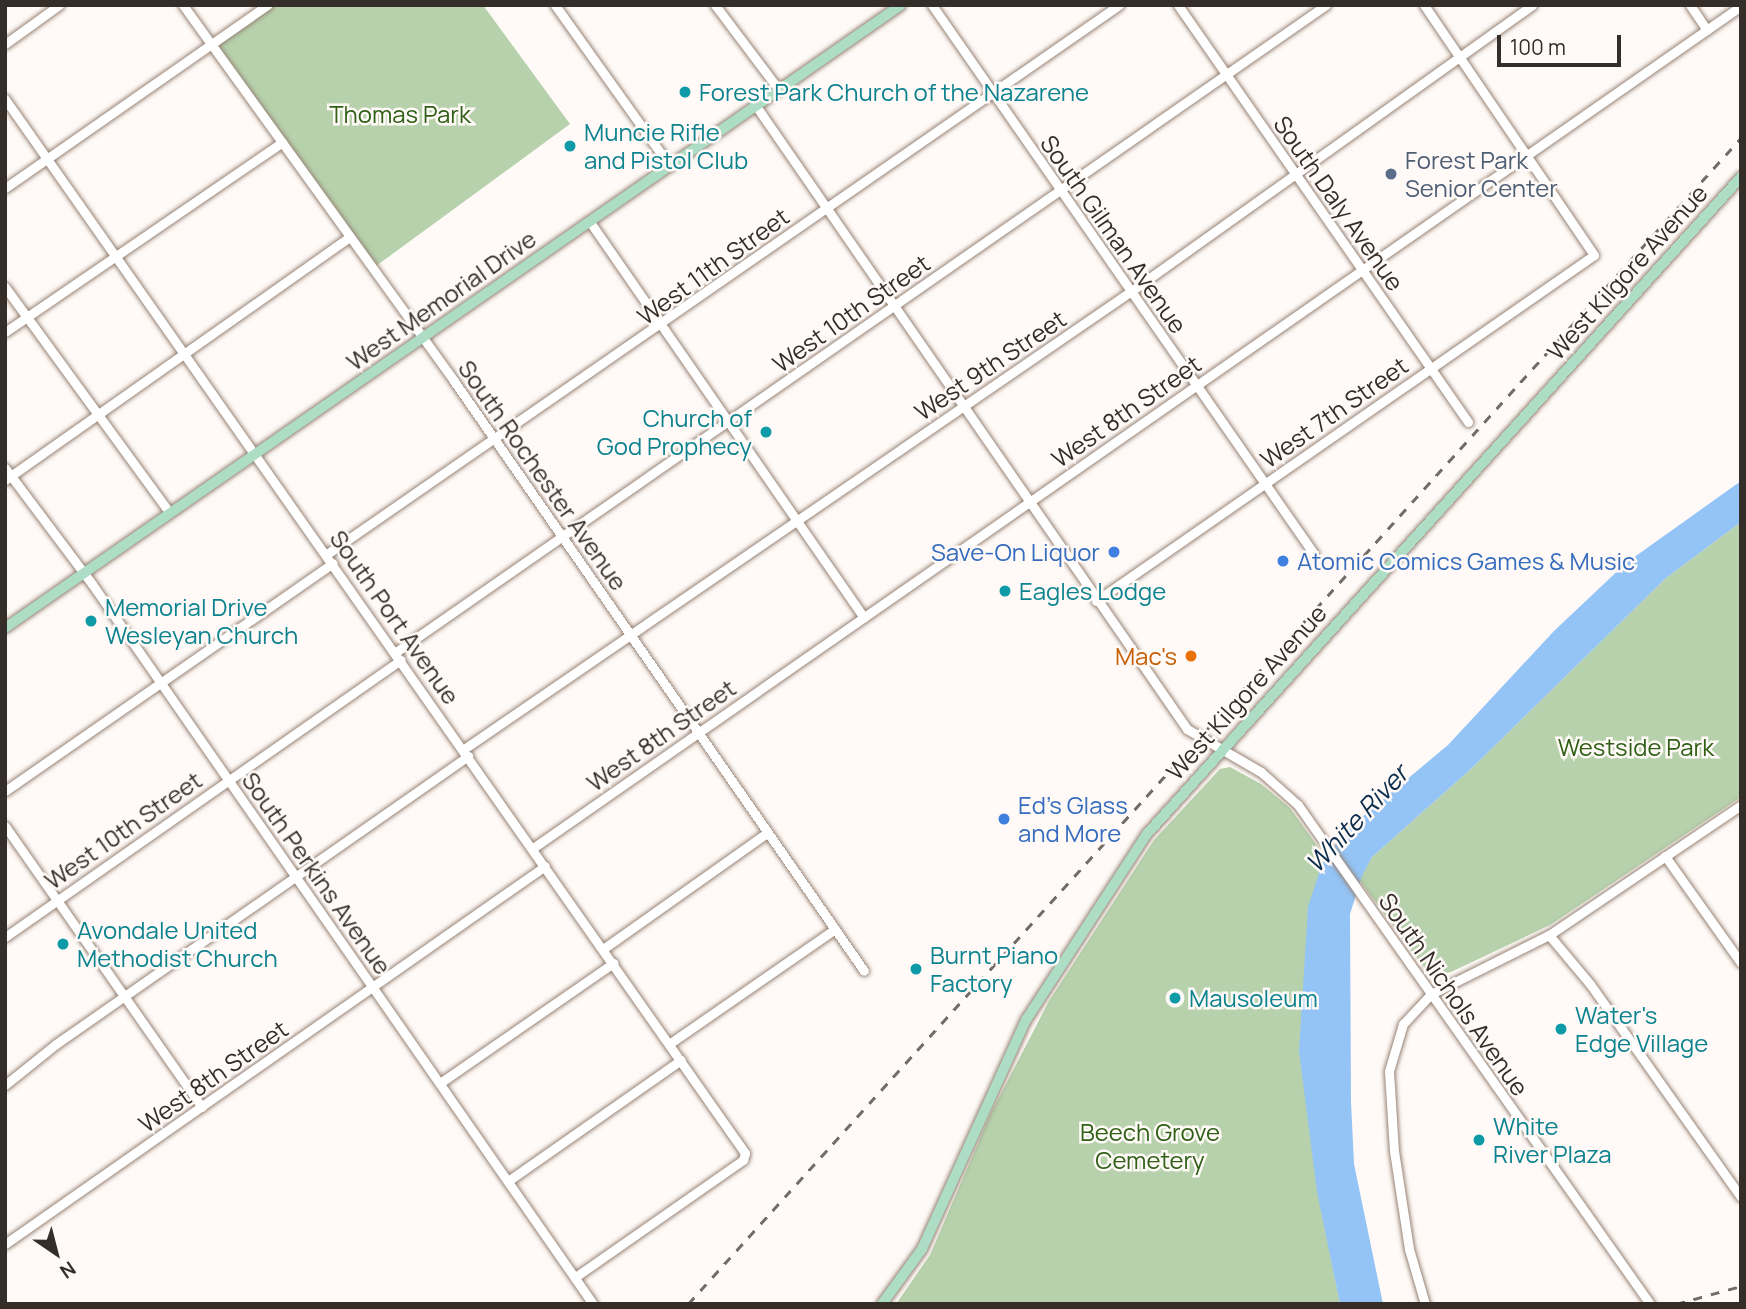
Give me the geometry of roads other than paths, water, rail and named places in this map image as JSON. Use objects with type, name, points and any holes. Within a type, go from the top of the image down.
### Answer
[{"type":"main road","name":"West Memorial Drive","points":[[5,628],[901,5]]},
{"type":"main road","name":"West Kilgore Avenue","points":[[882,1304],[922,1249],[1026,1020],[1147,834],[1741,177]]},
{"type":"street","points":[[5,44],[59,5]]},
{"type":"street","name":"South Rochester Avenue","points":[[183,5],[424,339],[864,971]]},
{"type":"street","points":[[5,188],[267,5]]},
{"type":"street","points":[[555,5],[670,166]]},
{"type":"street","points":[[715,5],[779,90]]},
{"type":"street","name":"South Gilman Avenue","points":[[932,5],[1314,554]]},
{"type":"street","name":"West 11th Street","points":[[5,791],[495,441],[1119,5]]},
{"type":"street","name":"South Daly Avenue","points":[[1178,5],[1468,422]]},
{"type":"street","name":"West 10th Street","points":[[5,937],[229,779],[562,537],[1326,5]]},
{"type":"street","points":[[1423,5],[1527,155]]},
{"type":"street","name":"West 9th Street","points":[[5,1085],[124,996],[296,876],[630,634],[1130,292],[1462,60],[1532,5]]},
{"type":"street","points":[[1690,5],[1707,30]]},
{"type":"street","name":"West 8th Street","points":[[533,848],[1741,6]]},
{"type":"street","name":"South Port Avenue","points":[[5,99],[118,254],[745,1153],[743,1160],[575,1277]]},
{"type":"street","points":[[756,106],[1096,601]]},
{"type":"street","points":[[5,332],[282,142]]},
{"type":"street","name":"West 7th Street","points":[[1096,601],[1594,256],[1527,155]]},
{"type":"street","points":[[590,222],[864,617]]},
{"type":"street","points":[[7,475],[98,415],[350,237]]},
{"type":"street","points":[[5,286],[169,512]]},
{"type":"street","name":"South Perkins Avenue","points":[[7,475],[83,574],[229,779],[593,1304]]},
{"type":"street","name":"South Nichols Avenue","points":[[1096,601],[1198,738],[1283,789],[1307,817],[1650,1304]]},
{"type":"street","points":[[1426,1304],[1401,1202],[1389,1071],[1403,1024],[1431,994],[1549,935],[1741,805]]},
{"type":"street","points":[[5,825],[202,1107]]},
{"type":"street","points":[[603,949],[768,832]]},
{"type":"street","points":[[1665,856],[1741,963]]},
{"type":"street","name":"West 8th Street","points":[[5,1244],[545,866]]},
{"type":"street","points":[[669,1044],[835,929]]},
{"type":"street","points":[[1549,935],[1590,984],[1741,1197]]},
{"type":"street","points":[[440,1083],[613,964]]},
{"type":"street","points":[[508,1181],[681,1060]]},
{"type":"water","points":[[1741,481],[1741,522],[1666,578],[1472,768],[1372,857],[1362,876],[1350,914],[1354,1164],[1383,1304],[1340,1304],[1317,1192],[1299,1051],[1308,907],[1322,864],[1344,832],[1448,745],[1554,631],[1626,563]]},
{"type":"railway","points":[[688,1304],[1741,138]]},
{"type":"railway","points":[[1676,1304],[1741,1286]]},
{"type":"place","name":"Forest Park Church of the Nazarene","points":[[685,92]]},
{"type":"place","name":"Muncie Rifle and Pistol Club","points":[[570,146]]},
{"type":"place","name":"Forest Park Senior Center","points":[[1391,174]]},
{"type":"place","name":"Church of God Prophecy","points":[[766,432]]},
{"type":"place","name":"Save-On Liquor","points":[[1114,552]]},
{"type":"place","name":"Atomic Comics Games & Music","points":[[1283,561]]},
{"type":"place","name":"Eagles Lodge","points":[[1005,591]]},
{"type":"place","name":"Memorial Drive Wesleyan Church","points":[[91,621]]},
{"type":"place","name":"Mac's","points":[[1191,656]]},
{"type":"place","name":"Ed's Glass and More","points":[[1004,819]]},
{"type":"place","name":"Avondale United Methodist Church","points":[[63,944]]},
{"type":"place","name":"Burnt Piano Factory","points":[[916,969]]},
{"type":"place","name":"Mausoleum","points":[[1175,998]]},
{"type":"place","name":"Water's Edge Village","points":[[1561,1029]]},
{"type":"place","name":"White River Plaza","points":[[1479,1140]]},
{"type":"park label","name":"Thomas Park","points":[[400,114]]},
{"type":"park label","name":"Westside Park","points":[[1636,747]]},
{"type":"park label","name":"Beech Grove Cemetery","points":[[1150,1146]]},
{"type":"water label","name":"White River","points":[[1357,819]]}]
